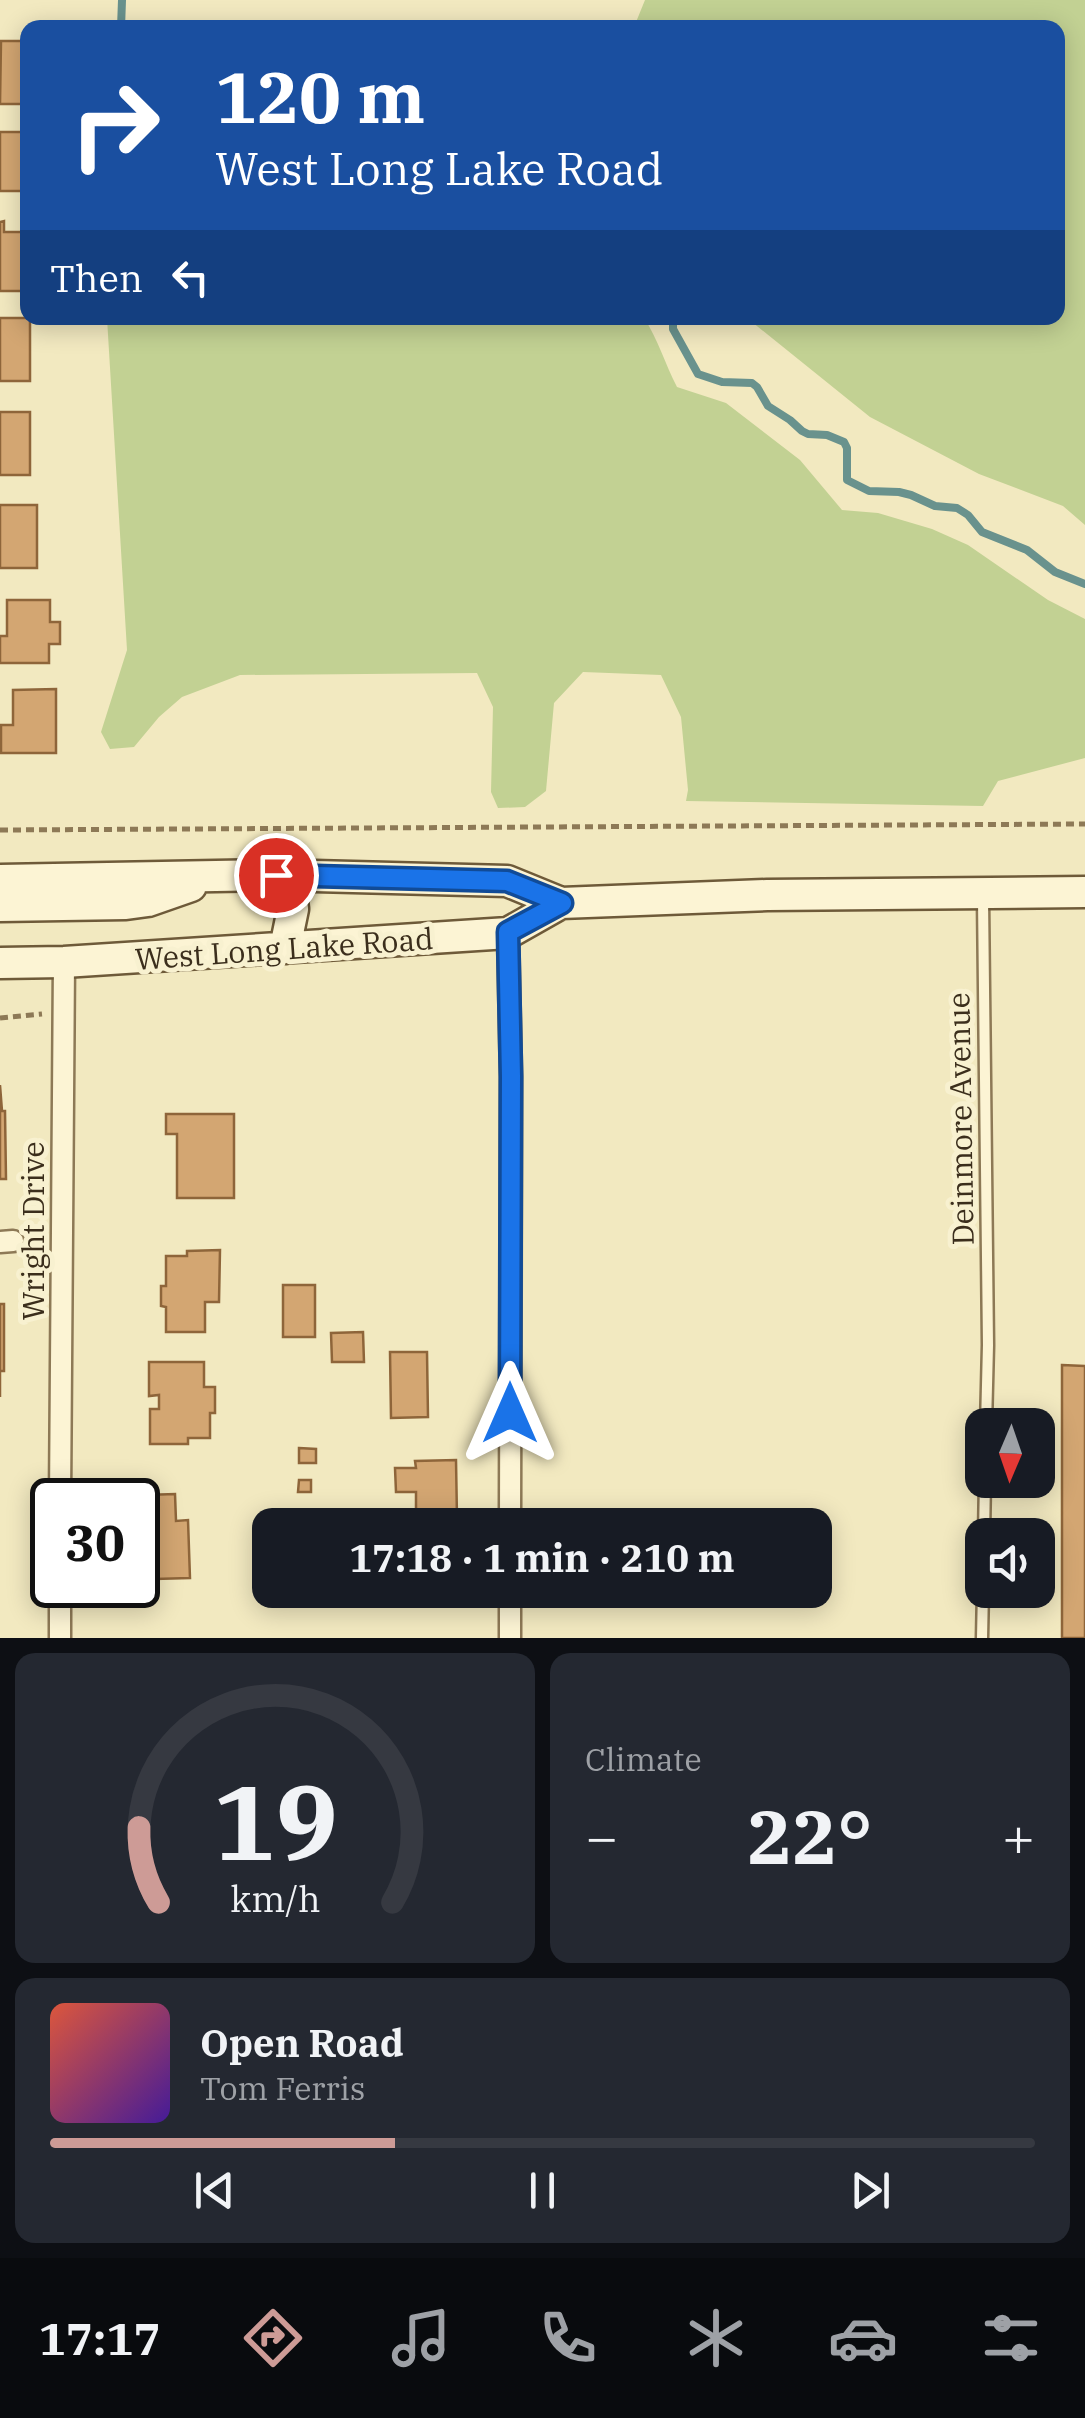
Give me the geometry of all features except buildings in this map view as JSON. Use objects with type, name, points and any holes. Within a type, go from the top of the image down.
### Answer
[{"type":"main road","name":"West Long Lake Road","points":[[0,880],[276,875],[507,881],[562,903],[767,895],[1085,892]]},
{"type":"main road","points":[[276,875],[290,885],[293,908],[286,948]]},
{"type":"main road","points":[[0,906],[148,901],[217,876]]},
{"type":"main road","name":"West Long Lake Road","points":[[0,963],[508,932],[562,903]]},
{"type":"street","points":[[508,932],[510,1508]]},
{"type":"street","name":"Wright Drive","points":[[60,1478],[64,962]]},
{"type":"street","points":[[60,1608],[60,1638]]},
{"type":"street","points":[[510,1608],[510,1638]]},
{"type":"lane","name":"Deinmore Avenue","points":[[983,892],[986,1408]]},
{"type":"lane","points":[[982,1638],[983,1608]]},
{"type":"path","points":[[0,830],[1085,824]]},
{"type":"path","points":[[0,1018],[50,1013]]},
{"type":"green space","points":[[645,0],[1085,0],[1085,525],[1063,506],[979,474],[870,417],[756,325],[1065,325],[1065,20],[637,20]]},
{"type":"green space","points":[[107,325],[648,325],[677,387],[726,403],[800,460],[842,510],[878,513],[932,529],[968,545],[1048,600],[1085,619],[1085,758],[998,781],[983,806],[686,801],[681,717],[661,675],[583,672],[554,703],[546,791],[525,807],[498,808],[491,792],[493,707],[477,673],[240,675],[182,697],[134,747],[110,749],[101,732],[127,650]]},
{"type":"waterway","points":[[121,20],[122,0]]},
{"type":"waterway","points":[[673,325],[698,374],[722,382],[752,383],[768,406],[802,431],[844,442],[847,480],[869,491],[899,492],[935,506],[957,508],[982,532],[1027,550],[1055,572],[1085,584]]},
{"type":"route","points":[[276,875],[507,881],[562,903],[508,932],[510,1413]]}]
